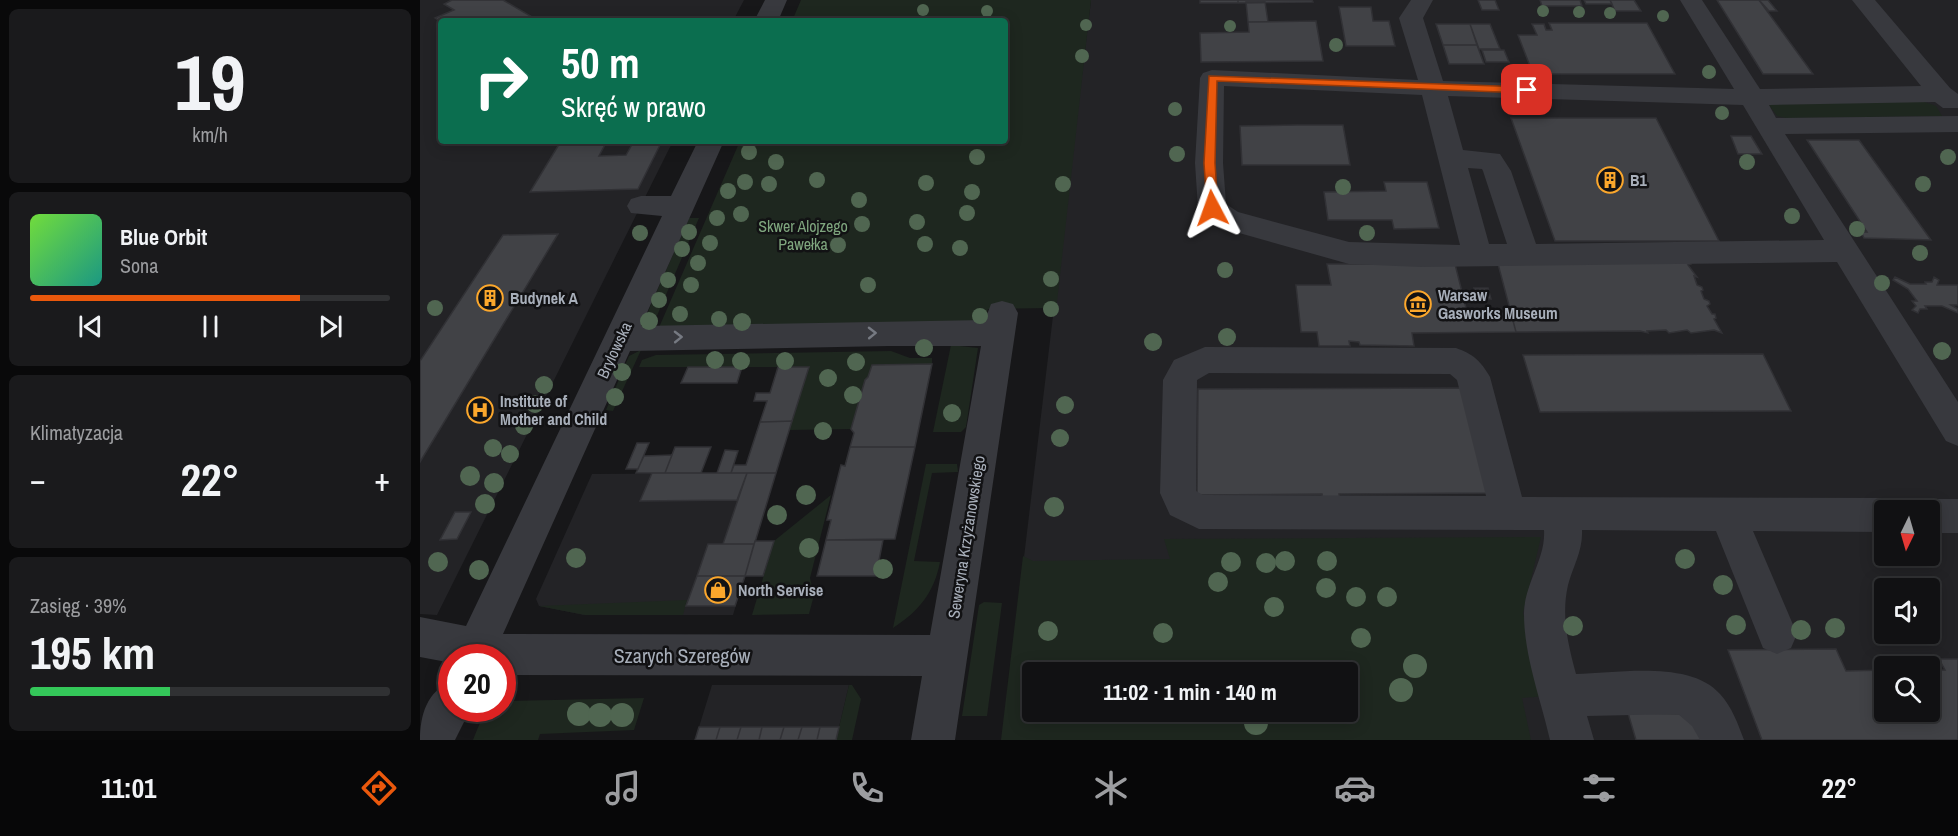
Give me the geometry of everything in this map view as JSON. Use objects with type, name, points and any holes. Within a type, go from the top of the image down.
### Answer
[{"type":"street","points":[[767,18],[776,0]]},
{"type":"street","points":[[1422,0],[1411,18],[1433,88],[1477,255]]},
{"type":"street","points":[[1691,0],[1958,431]]},
{"type":"street","points":[[1863,0],[1949,101]]},
{"type":"street","points":[[1847,251],[1525,255],[1349,253],[1228,220],[1212,208],[1209,163],[1212,78],[1433,88],[1949,101]]},
{"type":"street","points":[[1767,126],[1958,124]]},
{"type":"street","name":"Brylowska","points":[[478,644],[710,144]]},
{"type":"street","points":[[1452,158],[1490,160],[1497,171],[1525,255]]},
{"type":"street","points":[[641,206],[681,206]]},
{"type":"street","name":"Seweryna Krzyżanowskiego","points":[[619,339],[878,333],[1000,323],[933,740]]},
{"type":"street","points":[[1508,512],[1473,377],[1465,366],[1456,361],[1205,360],[1186,369],[1180,380],[1177,487],[1180,498],[1193,510],[1874,515]]},
{"type":"street","points":[[1562,512],[1564,544],[1549,584],[1545,613],[1547,641],[1572,740]]},
{"type":"street","points":[[1727,513],[1776,634]]},
{"type":"street","points":[[1940,516],[1958,516]]},
{"type":"street","name":"Szarych Szeregów","points":[[420,636],[444,644]]},
{"type":"street","name":"Szarych Szeregów","points":[[516,656],[946,656]]},
{"type":"street","points":[[1561,695],[1680,693],[1696,700],[1709,711],[1722,740]]},
{"type":"street","points":[[432,740],[441,722]]},
{"type":"shaded area","name":"Institute of Mother and Child","points":[[420,0],[744,0],[735,18],[438,18],[438,144],[672,144],[437,615],[420,614]]},
{"type":"shaded area","points":[[1091,0],[1958,0],[1958,740],[1002,740]]},
{"type":"shaded area","points":[[776,473],[733,615],[585,615],[539,606],[536,599],[592,474]]},
{"type":"shaded area","points":[[712,685],[849,685],[836,740],[695,740]]},
{"type":"green space","name":"Skwer Alojzego Pawełka","points":[[801,0],[1091,0],[1056,311],[1052,308],[988,309],[984,321],[657,332],[739,144],[1008,144],[1008,18],[793,18]]},
{"type":"green space","points":[[1922,101],[1936,106],[1942,116],[1786,118],[1777,116],[1769,105],[1773,102]]},
{"type":"green space","points":[[689,218],[699,218],[650,332],[643,328],[643,323]]},
{"type":"green space","points":[[951,345],[978,348],[966,427],[961,432],[933,432]]},
{"type":"green space","points":[[641,350],[613,411],[606,410],[629,356]]},
{"type":"green space","points":[[891,351],[910,358],[932,358],[932,364],[872,365],[865,380],[851,429],[789,430],[808,367],[639,367],[642,360],[656,355]]},
{"type":"green space","points":[[926,464],[957,464],[958,472],[932,473],[914,561],[940,562],[934,583],[924,600],[918,608],[893,628]]},
{"type":"green space","points":[[831,495],[810,578],[814,595],[809,614],[752,615],[774,541]]},
{"type":"green space","points":[[1541,537],[1523,613],[1548,696],[1522,698],[1531,740],[1001,740],[1023,556],[1033,561],[1170,559],[1164,539]]},
{"type":"green space","points":[[687,600],[683,615],[585,615],[539,606]]},
{"type":"green space","points":[[984,602],[1002,603],[987,716],[962,716],[979,605]]},
{"type":"green space","points":[[849,685],[852,685],[861,699],[852,740],[836,740]]},
{"type":"green space","points":[[644,698],[634,730],[540,734],[538,740],[473,740],[481,722],[516,722],[516,701]]},
{"type":"building","points":[[452,0],[503,0],[534,18],[438,18],[438,20],[435,18],[454,10],[444,4]]},
{"type":"building","points":[[1200,0],[1238,0],[1238,3],[1200,3]]},
{"type":"building","points":[[1238,0],[1312,0],[1313,2],[1238,3]]},
{"type":"building","points":[[1478,0],[1495,0],[1499,10],[1482,10]]},
{"type":"building","points":[[1540,0],[1580,0],[1582,6],[1542,6]]},
{"type":"building","points":[[1584,0],[1610,0],[1612,4],[1586,4]]},
{"type":"building","points":[[1610,0],[1634,0],[1641,11],[1615,11]]},
{"type":"building","points":[[1717,0],[1759,0],[1813,74],[1763,74]]},
{"type":"building","points":[[1759,0],[1768,0],[1777,11],[1769,11]]},
{"type":"building","points":[[1246,2],[1265,2],[1268,22],[1248,22]]},
{"type":"building","points":[[1339,7],[1371,7],[1373,21],[1389,21],[1395,46],[1346,46]]},
{"type":"building","points":[[1316,21],[1323,61],[1201,62],[1200,33],[1249,32],[1248,22]]},
{"type":"building","points":[[1549,23],[1647,23],[1675,74],[1533,74],[1518,35],[1537,35],[1532,24],[1544,24],[1546,30],[1552,30]]},
{"type":"building","points":[[1436,24],[1470,24],[1477,45],[1443,45]]},
{"type":"building","points":[[1470,24],[1490,24],[1500,49],[1479,49]]},
{"type":"building","points":[[1443,45],[1477,45],[1484,64],[1449,64]]},
{"type":"building","points":[[1482,50],[1504,50],[1509,62],[1486,62]]},
{"type":"building","name":"B1","points":[[1511,118],[1656,118],[1719,241],[1555,241]]},
{"type":"building","points":[[1343,125],[1350,165],[1242,165],[1240,126]]},
{"type":"building","points":[[1731,136],[1751,136],[1762,154],[1738,154]]},
{"type":"building","points":[[1807,140],[1859,140],[1931,240],[1864,238],[1861,232],[1867,232]]},
{"type":"building","points":[[559,144],[605,144],[599,156],[626,155],[632,144],[660,144],[638,189],[530,192]]},
{"type":"building","points":[[1384,182],[1427,182],[1439,228],[1394,229],[1392,220],[1328,220],[1324,192],[1386,191]]},
{"type":"building","name":"Budynek A","points":[[558,234],[420,462],[420,361],[503,235]]},
{"type":"building","points":[[1690,261],[1691,264],[1688,265],[1697,277],[1694,276],[1697,285],[1702,287],[1704,299],[1709,301],[1710,304],[1707,306],[1712,314],[1715,314],[1714,319],[1722,333],[1714,330],[1691,333],[1687,330],[1669,333],[1666,330],[1647,331],[1648,333],[1640,331],[1516,332],[1498,264]]},
{"type":"building","points":[[1327,264],[1455,264],[1467,312],[1511,313],[1516,332],[1412,333],[1414,346],[1360,345],[1359,342],[1349,341],[1350,346],[1319,346],[1317,332],[1301,332],[1296,285],[1331,285]]},
{"type":"building","points":[[1895,277],[1910,284],[1926,284],[1925,282],[1932,282],[1934,277],[1939,280],[1937,285],[1958,285],[1958,305],[1951,305],[1958,309],[1958,313],[1942,306],[1925,306],[1927,309],[1920,309],[1918,313],[1912,310],[1916,306],[1912,301],[1917,301],[1908,289],[1893,280]]},
{"type":"building","points":[[1474,288],[1488,288],[1491,299],[1478,299]]},
{"type":"building","points":[[1763,354],[1791,411],[1540,412],[1523,355]]},
{"type":"building","points":[[932,364],[915,447],[850,447],[854,433],[851,429],[865,380],[872,365]]},
{"type":"building","points":[[688,367],[742,367],[737,383],[681,383]]},
{"type":"building","points":[[778,367],[809,367],[792,421],[760,422],[767,401],[754,401],[756,393],[770,393]]},
{"type":"building","points":[[1462,388],[1490,493],[1339,494],[1341,510],[1324,511],[1322,494],[1197,495],[1198,389]]},
{"type":"building","points":[[792,421],[776,473],[731,473],[734,465],[746,465],[760,422]]},
{"type":"building","points":[[637,443],[649,443],[638,469],[626,469]]},
{"type":"building","points":[[675,447],[711,447],[701,473],[665,473]]},
{"type":"building","points":[[850,447],[915,447],[895,539],[826,540],[831,520],[827,520],[841,465],[845,466]]},
{"type":"building","points":[[725,450],[738,451],[731,473],[717,473]]},
{"type":"building","points":[[672,455],[665,473],[636,473],[644,456]]},
{"type":"building","points":[[652,473],[747,473],[737,500],[640,501]]},
{"type":"building","points":[[747,473],[776,473],[756,539],[754,544],[723,544]]},
{"type":"building","points":[[455,512],[471,512],[457,539],[440,540]]},
{"type":"building","points":[[826,540],[883,540],[876,576],[817,576]]},
{"type":"building","points":[[755,541],[774,541],[763,576],[745,576]]},
{"type":"building","points":[[708,544],[754,544],[745,576],[697,576]]},
{"type":"building","points":[[697,576],[745,576],[735,606],[686,606]]},
{"type":"building","points":[[1836,649],[1846,671],[1874,670],[1874,722],[1940,722],[1940,670],[1945,670],[1940,659],[1958,659],[1958,740],[1762,740],[1728,650]]},
{"type":"building","points":[[1628,713],[1693,714],[1702,740],[1636,740]]},
{"type":"building","points":[[699,727],[720,727],[716,740],[695,740]]},
{"type":"building","points":[[720,727],[741,727],[737,740],[716,740]]},
{"type":"building","points":[[741,727],[762,727],[759,740],[737,740]]},
{"type":"building","points":[[762,727],[784,727],[780,740],[759,740]]},
{"type":"building","points":[[784,727],[802,727],[798,740],[780,740]]},
{"type":"building","points":[[802,727],[820,727],[817,740],[798,740]]},
{"type":"building","points":[[820,727],[839,727],[836,740],[817,740]]},
{"type":"place","name":"B1","points":[[1610,180]]},
{"type":"place","name":"Budynek A","points":[[490,298]]},
{"type":"place","name":"Warsaw Gasworks Museum","points":[[1418,304]]},
{"type":"place","name":"Institute of Mother and Child","points":[[480,410]]},
{"type":"place","name":"North Servise","points":[[718,590]]},
{"type":"route","points":[[1212,208],[1209,163],[1212,78],[1527,90]]}]
